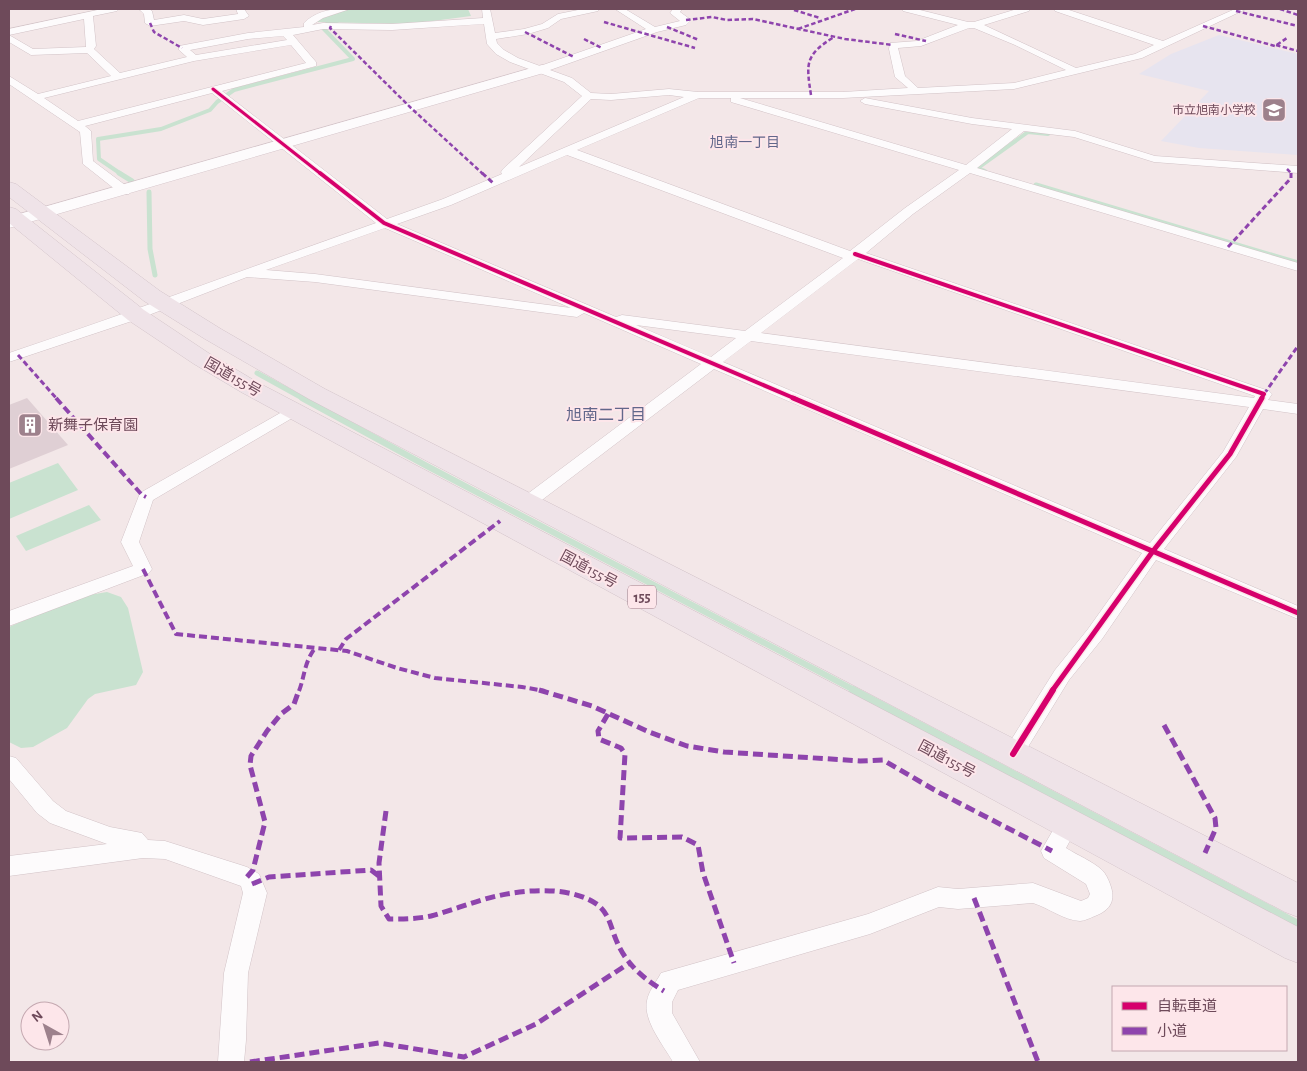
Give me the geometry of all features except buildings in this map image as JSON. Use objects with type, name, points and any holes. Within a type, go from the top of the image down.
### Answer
[{"type":"highway","name":"国道155号","points":[[9,188],[19,217],[136,315],[202,359],[294,411],[1298,946]]},
{"type":"highway","name":"国道155号","points":[[19,217],[119,272],[213,334],[317,394],[1298,901]]},
{"type":"street","points":[[9,32],[114,9]]},
{"type":"street","points":[[143,9],[149,13],[150,22],[184,18],[203,22],[242,12],[247,18],[248,36]]},
{"type":"street","points":[[306,28],[308,24],[317,18],[345,9]]},
{"type":"street","points":[[486,9],[492,44],[506,56],[568,80],[588,96],[669,92],[698,95],[843,95],[1014,86],[1138,56],[1242,9]]},
{"type":"street","points":[[490,37],[524,32],[544,26],[558,18],[595,9]]},
{"type":"street","points":[[618,9],[654,30]]},
{"type":"street","points":[[19,217],[125,191],[542,69],[654,30],[683,23],[686,20],[675,13],[678,9]]},
{"type":"street","points":[[906,9],[971,25],[1018,43],[1077,72]]},
{"type":"street","points":[[916,92],[911,85],[900,77],[899,69],[895,63],[893,45],[918,44],[971,25],[1026,9]]},
{"type":"street","points":[[1058,9],[1164,44]]},
{"type":"street","points":[[86,15],[89,18],[91,46],[89,50]]},
{"type":"street","points":[[194,58],[182,48],[248,36],[286,33],[306,28],[323,26],[392,27],[488,21]]},
{"type":"street","points":[[76,125],[312,64],[286,33]]},
{"type":"street","points":[[9,38],[31,52],[89,50],[118,77]]},
{"type":"street","points":[[37,97],[194,58],[293,42]]},
{"type":"street","points":[[9,79],[85,131],[87,162],[125,191]]},
{"type":"street","points":[[213,89],[384,223],[1298,613]]},
{"type":"street","points":[[9,358],[136,315],[246,273],[447,202],[698,95]]},
{"type":"street","points":[[718,95],[1298,267]]},
{"type":"street","points":[[843,95],[972,121],[1075,134],[1140,155],[1166,161],[1298,169]]},
{"type":"street","points":[[497,181],[588,96]]},
{"type":"street","points":[[528,502],[748,336],[909,211],[1022,128]]},
{"type":"street","points":[[568,151],[854,255],[1264,394],[1230,454],[1152,551],[1095,634],[1062,675],[1013,754]]},
{"type":"street","points":[[246,273],[316,278],[1298,410]]},
{"type":"street","points":[[9,620],[64,596],[115,581],[143,569],[130,542],[146,497],[294,411]]},
{"type":"street","points":[[9,764],[45,807],[58,817],[109,836],[134,840],[143,849]]},
{"type":"street","points":[[687,1062],[660,1014],[659,1001],[670,981],[870,924],[938,897],[958,899],[1033,894],[1050,898],[1081,911],[1096,905],[1101,901],[1102,894],[1098,882],[1086,871],[1052,851],[1068,824]]},
{"type":"street","points":[[9,866],[143,849],[165,850],[247,877],[255,893],[236,972],[233,1010],[235,1034],[231,1062]]},
{"type":"shaded area","points":[[350,9],[468,9],[471,16],[410,24],[315,22],[324,16]]},
{"type":"shaded area","points":[[1219,35],[1298,54],[1298,155],[1199,148],[1161,141],[1209,91],[1139,74],[1171,54]]},
{"type":"shaded area","points":[[58,463],[78,490],[9,519],[9,483]]},
{"type":"shaded area","points":[[89,505],[101,520],[26,551],[16,536]]},
{"type":"shaded area","points":[[107,592],[121,597],[128,608],[143,672],[136,685],[95,694],[88,699],[67,728],[33,747],[21,748],[9,742],[9,627],[77,597]]},
{"type":"waterway","points":[[121,174],[99,159],[98,139],[161,129],[210,110],[217,102],[234,90],[353,59],[324,29],[328,22],[337,21]]},
{"type":"waterway","points":[[985,171],[978,168],[1028,132],[1048,134]]},
{"type":"waterway","points":[[119,173],[132,181]]},
{"type":"waterway","points":[[1036,185],[1298,263]]},
{"type":"waterway","points":[[149,192],[150,249],[155,275]]},
{"type":"waterway","points":[[257,373],[304,399]]},
{"type":"waterway","points":[[302,398],[425,465],[856,691]]},
{"type":"waterway","points":[[853,690],[1298,924]]},
{"type":"marked path","points":[[798,29],[855,9]]},
{"type":"marked path","points":[[1280,9],[1298,15]]},
{"type":"marked path","points":[[794,10],[820,18]]},
{"type":"marked path","points":[[1236,11],[1298,26]]},
{"type":"marked path","points":[[686,20],[712,17],[727,20],[753,19],[845,39],[893,45]]},
{"type":"marked path","points":[[604,22],[695,48]]},
{"type":"marked path","points":[[150,23],[154,32],[182,48]]},
{"type":"marked path","points":[[331,26],[330,28],[411,108],[493,183]]},
{"type":"marked path","points":[[1203,26],[1275,46],[1287,38]]},
{"type":"marked path","points":[[667,27],[699,40]]},
{"type":"marked path","points":[[525,32],[574,57]]},
{"type":"marked path","points":[[895,34],[926,41]]},
{"type":"marked path","points":[[811,95],[808,74],[811,54],[834,37]]},
{"type":"marked path","points":[[584,39],[602,48]]},
{"type":"marked path","points":[[1276,45],[1298,51]]},
{"type":"marked path","points":[[1228,247],[1291,178],[1292,174],[1287,169]]},
{"type":"marked path","points":[[1264,394],[1298,346]]},
{"type":"marked path","points":[[18,355],[142,495],[146,497]]},
{"type":"marked path","points":[[339,650],[346,639],[500,521]]},
{"type":"marked path","points":[[143,569],[176,634],[347,651],[397,668],[435,678],[522,687],[548,692],[592,706],[649,732],[687,746],[724,752],[860,761],[883,760],[938,792],[1052,851]]},
{"type":"marked path","points":[[247,877],[253,870],[265,822],[250,765],[251,756],[267,731],[281,714],[294,704],[303,680],[306,660],[315,648]]},
{"type":"marked path","points":[[608,714],[598,731],[599,739],[621,748],[625,754],[620,838],[682,837],[698,845],[703,873],[734,963]]},
{"type":"marked path","points":[[1164,725],[1215,818],[1216,828],[1205,853]]},
{"type":"marked path","points":[[386,811],[379,863],[381,906],[389,919],[430,916],[496,896],[524,892],[575,895],[586,898],[602,909],[609,919],[618,944],[629,963],[651,983],[664,991]]},
{"type":"marked path","points":[[252,884],[269,877],[371,870],[379,876]]},
{"type":"marked path","points":[[974,898],[1038,1062]]},
{"type":"marked path","points":[[250,1062],[379,1043],[464,1057],[536,1024],[631,962]]},
{"type":"cycle path","points":[[213,89],[384,223],[1298,613]]},
{"type":"cycle path","points":[[855,254],[1264,394],[1230,454],[1153,551],[1095,634],[1062,675],[1013,754]]},
{"type":"place","name":"市立旭南小学校","points":[[1274,110]]},
{"type":"place","name":"新舞子保育園","points":[[30,425]]},
{"type":"district","name":"旭南一丁目","points":[[745,142]]},
{"type":"district","name":"旭南二丁目","points":[[606,414]]}]
